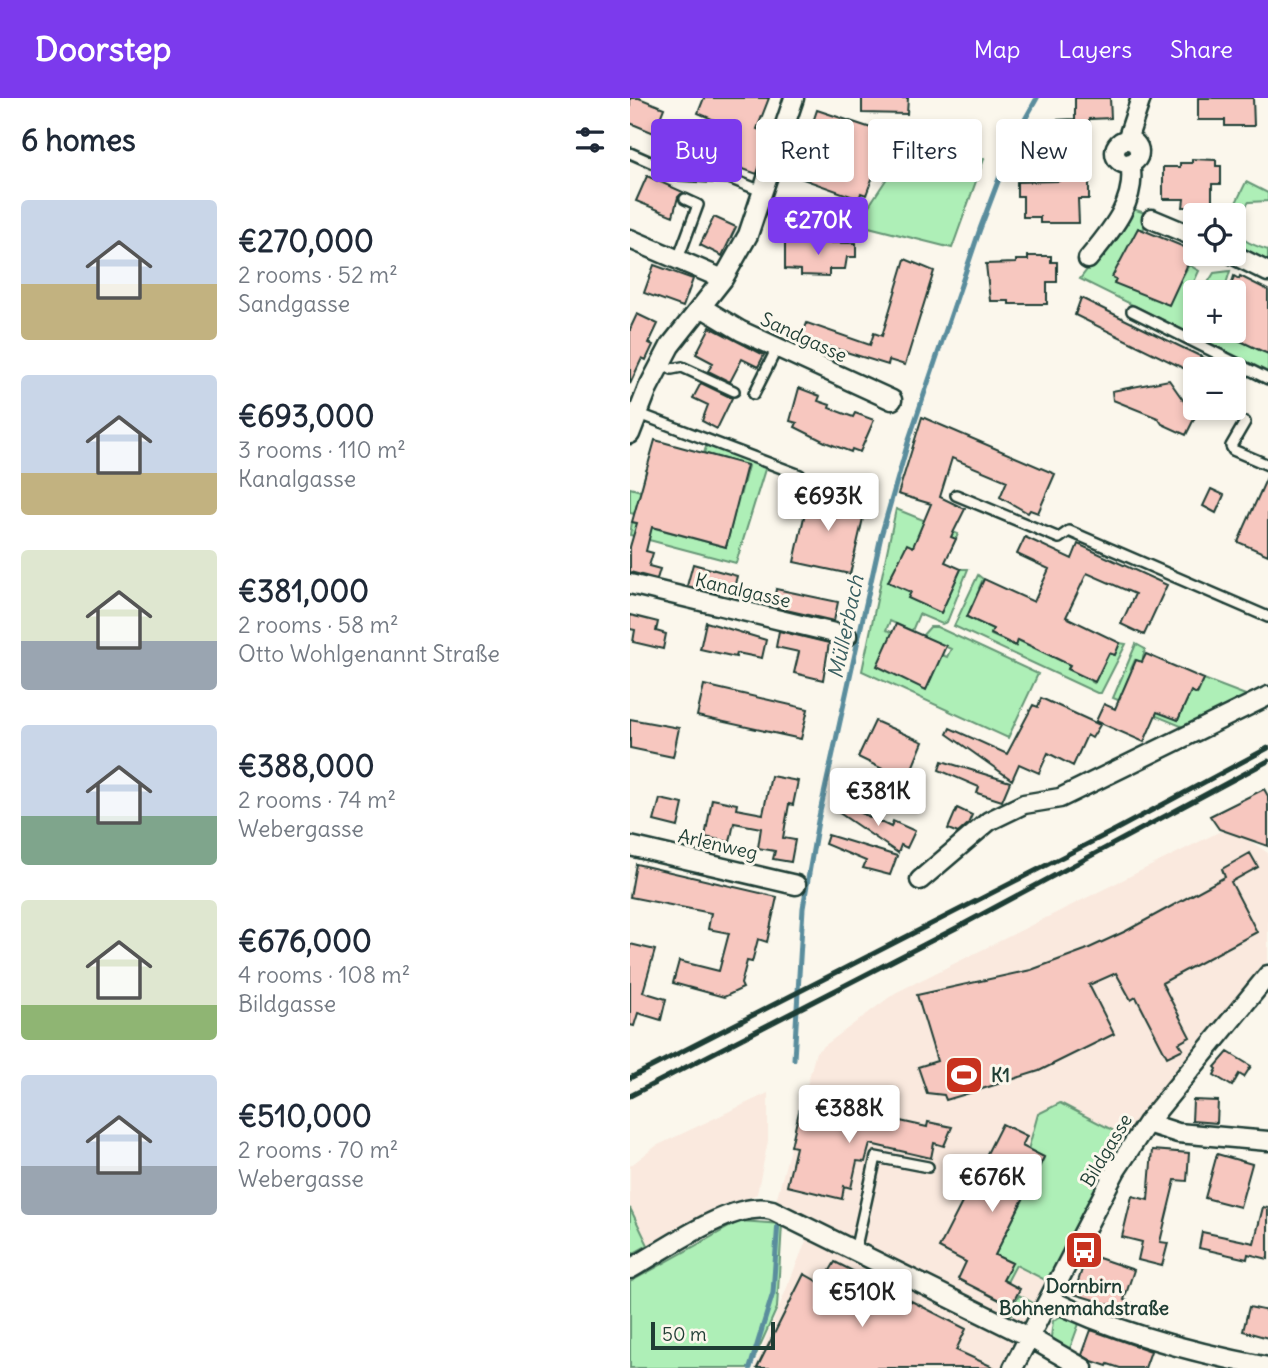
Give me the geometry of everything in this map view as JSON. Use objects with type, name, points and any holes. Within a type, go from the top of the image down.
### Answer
[{"type":"street","points":[[630,434],[637,413],[670,346],[723,279],[748,235],[794,98]]},
{"type":"street","points":[[1088,259],[1119,220],[1130,181],[1130,163],[1136,160],[1139,152],[1135,144],[1127,140],[1141,98]]},
{"type":"street","points":[[1152,219],[1183,232]]},
{"type":"street","points":[[630,239],[723,279]]},
{"type":"street","points":[[1246,261],[1268,272]]},
{"type":"street","name":"Sandgasse","points":[[701,307],[777,348],[892,400]]},
{"type":"street","name":"Kanalgasse","points":[[630,584],[846,636]]},
{"type":"street","points":[[920,880],[989,821],[1024,804],[1060,798],[1268,696]]},
{"type":"street","name":"Arlenweg","points":[[630,846],[796,885]]},
{"type":"street","name":"Bildgasse","points":[[1013,1368],[1116,1170],[1147,1123],[1268,975]]},
{"type":"street","points":[[1147,1123],[1178,1133],[1268,1142]]},
{"type":"street","points":[[630,1269],[735,1212],[772,1211],[1029,1336],[1083,1368]]},
{"type":"street","points":[[1049,1299],[1167,1342],[1220,1358],[1268,1367]]},
{"type":"lane","points":[[630,153],[680,175],[729,178],[764,191]]},
{"type":"lane","points":[[678,259],[698,205],[685,199]]},
{"type":"lane","points":[[1132,311],[1268,379]]},
{"type":"lane","points":[[754,394],[777,348]]},
{"type":"lane","points":[[662,363],[672,369],[682,367],[734,391]]},
{"type":"lane","points":[[637,413],[800,475]]},
{"type":"lane","points":[[1245,422],[1231,446],[1233,450],[1268,465]]},
{"type":"lane","points":[[956,495],[1059,538],[1069,531],[1268,617]]},
{"type":"lane","points":[[855,1251],[876,1157],[928,1167]]},
{"type":"shaded area","points":[[1229,827],[1268,853],[1268,960],[1190,1052],[1128,1134],[1091,1192],[1001,1368],[754,1368],[815,1219],[776,1201],[816,1052],[895,993]]},
{"type":"shaded area","points":[[768,1093],[768,1141],[757,1194],[648,1245],[630,1208],[630,1166],[656,1146]]},
{"type":"green space","points":[[885,182],[976,182],[952,248],[857,224]]},
{"type":"green space","points":[[1246,182],[1268,193],[1268,201],[1249,202],[1246,206],[1246,203],[1236,203]]},
{"type":"green space","points":[[1133,209],[1151,215],[1116,279],[1167,304],[1188,266],[1199,271],[1195,280],[1183,280],[1183,330],[1080,279]]},
{"type":"green space","points":[[1246,241],[1268,250],[1268,263],[1246,253]]},
{"type":"green space","points":[[1230,271],[1227,280],[1210,280],[1214,273]]},
{"type":"green space","points":[[1209,343],[1245,343],[1263,352],[1268,343],[1268,372],[1246,361],[1246,357],[1238,357]]},
{"type":"green space","points":[[707,444],[766,466],[736,563],[630,535],[632,522],[726,547],[735,511],[643,485],[646,470],[740,496],[748,466],[704,453]]},
{"type":"green space","points":[[630,488],[641,491],[634,514],[630,513]]},
{"type":"green space","points":[[896,509],[958,534],[952,547],[900,573],[894,570],[888,581],[911,592],[909,597],[941,613],[961,569],[968,569],[947,622],[942,624],[919,614],[912,631],[890,621],[886,630],[892,632],[914,677],[912,683],[926,689],[942,655],[947,657],[951,649],[922,636],[930,627],[937,627],[1038,674],[1008,738],[862,671]]},
{"type":"green space","points":[[978,575],[983,579],[979,588],[986,591],[978,607],[972,605],[967,617],[993,629],[991,635],[1000,639],[1003,633],[1007,642],[1016,646],[1030,615],[1046,638],[1041,651],[1070,665],[1068,669],[1078,674],[1088,673],[1086,678],[1094,683],[1109,653],[1114,655],[1120,643],[1126,644],[1101,693],[954,626]]},
{"type":"green space","points":[[1136,644],[1145,649],[1142,662],[1135,660],[1131,669],[1138,672],[1129,677],[1124,689],[1178,720],[1191,691],[1198,693],[1204,679],[1248,696],[1188,729],[1113,698]]},
{"type":"green space","points":[[1060,1103],[1126,1137],[1112,1157],[1047,1281],[1016,1265],[1007,1282],[1003,1281],[1012,1263],[995,1255],[1044,1158],[1028,1150],[1038,1114]]},
{"type":"green space","points":[[630,1208],[648,1245],[630,1255]]},
{"type":"green space","points":[[740,1221],[782,1224],[777,1308],[750,1368],[630,1368],[630,1282]]},
{"type":"green space","points":[[1019,1295],[1033,1303],[1026,1310],[1009,1315]]},
{"type":"green space","points":[[1061,1316],[1080,1321],[1069,1351],[1051,1337],[1053,1321]]},
{"type":"building","points":[[630,98],[639,98],[664,108],[660,119],[651,119],[651,132],[630,123]]},
{"type":"building","points":[[704,98],[769,98],[761,119],[756,119],[756,174],[742,169],[742,119],[712,119],[698,113]]},
{"type":"building","points":[[862,98],[908,98],[907,114],[862,113]]},
{"type":"building","points":[[1075,98],[1110,98],[1111,118],[1075,119]]},
{"type":"building","points":[[1198,98],[1253,98],[1254,126],[1225,126],[1225,120],[1198,120]]},
{"type":"building","points":[[817,110],[844,119],[814,119]]},
{"type":"building","points":[[854,122],[868,127],[868,182],[871,182],[866,195],[861,193],[859,199],[811,182],[854,182]]},
{"type":"building","points":[[1192,159],[1216,160],[1216,166],[1221,166],[1221,184],[1212,184],[1212,203],[1184,203],[1184,199],[1163,199],[1163,167],[1180,167],[1180,163],[1192,163]]},
{"type":"building","points":[[647,176],[651,178],[651,182],[660,182],[683,192],[678,197],[673,216],[636,201]]},
{"type":"building","points":[[1017,182],[1089,182],[1089,199],[1078,199],[1079,223],[1040,223],[1040,217],[1023,217],[1023,196],[1017,196]]},
{"type":"building","points":[[714,217],[736,227],[722,256],[700,245]]},
{"type":"building","points":[[1138,228],[1183,246],[1183,266],[1187,266],[1169,305],[1114,283],[1116,279],[1112,277]]},
{"type":"building","points":[[785,242],[856,243],[856,257],[847,257],[845,269],[829,269],[829,276],[801,275],[801,270],[785,269]]},
{"type":"building","points":[[1028,256],[1051,256],[1051,262],[1057,262],[1057,282],[1047,282],[1047,304],[990,301],[986,264],[1016,263],[1016,260],[1028,260]]},
{"type":"building","points":[[905,259],[934,271],[905,365],[889,360],[888,365],[801,338],[807,323],[870,345],[874,333],[882,336]]},
{"type":"building","points":[[654,265],[693,279],[683,307],[644,293]]},
{"type":"building","points":[[1234,276],[1239,279],[1240,276],[1268,290],[1268,354],[1245,343],[1246,280],[1233,280]]},
{"type":"building","points":[[1081,298],[1202,357],[1183,357],[1183,368],[1075,315]]},
{"type":"building","points":[[637,314],[658,324],[649,343],[653,345],[646,360],[642,358],[630,384],[630,329]]},
{"type":"building","points":[[710,327],[764,355],[758,367],[742,359],[730,382],[708,371],[713,363],[696,354]]},
{"type":"building","points":[[1169,380],[1183,400],[1183,420],[1194,420],[1186,435],[1162,424],[1158,418],[1113,400],[1112,391]]},
{"type":"building","points":[[701,383],[732,398],[717,429],[702,421],[708,405],[693,398]]},
{"type":"building","points":[[799,388],[820,396],[818,401],[830,405],[829,408],[853,417],[855,413],[874,420],[860,452],[852,449],[851,452],[825,442],[795,427],[797,423],[790,421]]},
{"type":"building","points":[[922,417],[1055,474],[1038,513],[1030,510],[1028,513],[1000,497],[1007,481],[952,458],[940,497],[965,509],[951,537],[956,539],[945,562],[961,569],[941,613],[908,598],[911,592],[888,582],[907,544],[913,547],[931,504],[898,494]]},
{"type":"building","points":[[655,440],[747,465],[726,547],[652,527],[646,551],[653,553],[649,566],[660,569],[657,579],[630,572],[630,547],[637,523],[632,522]]},
{"type":"building","points":[[1268,475],[1268,555],[1238,542]]},
{"type":"building","points":[[812,481],[834,491],[827,506],[864,514],[850,574],[794,562]]},
{"type":"building","points":[[1211,489],[1224,495],[1216,513],[1203,506]]},
{"type":"building","points":[[1025,537],[1072,559],[1078,544],[1167,585],[1144,635],[1121,624],[1135,594],[1087,573],[1066,617],[1120,643],[1115,655],[1109,653],[1095,682],[1068,669],[1070,665],[1018,640],[1016,646],[991,634],[993,629],[967,617],[984,579],[1034,602],[1049,569],[1017,554]]},
{"type":"building","points":[[693,564],[737,576],[733,592],[719,588],[717,593],[687,586]]},
{"type":"building","points":[[776,589],[838,602],[834,621],[773,607]]},
{"type":"building","points":[[630,615],[658,622],[656,631],[666,634],[663,649],[633,642],[635,630],[630,629]]},
{"type":"building","points":[[706,622],[766,640],[762,658],[737,653],[736,657],[700,649]]},
{"type":"building","points":[[896,624],[946,646],[926,690],[877,666]]},
{"type":"building","points":[[779,631],[829,643],[823,680],[794,673],[799,652],[776,647]]},
{"type":"building","points":[[1146,654],[1204,679],[1197,694],[1191,691],[1178,720],[1157,712],[1144,742],[1096,721],[1104,704],[1115,709],[1136,660],[1142,662]]},
{"type":"building","points":[[704,685],[808,709],[801,739],[697,716]]},
{"type":"building","points":[[1041,698],[1100,725],[1092,738],[1087,735],[1073,766],[1048,753],[1039,773],[1019,764],[1012,780],[947,734],[950,728],[1007,754],[1033,705],[1038,707]]},
{"type":"building","points":[[630,719],[679,728],[673,757],[630,748]]},
{"type":"building","points":[[875,721],[923,742],[905,785],[893,781],[895,775],[858,757]]},
{"type":"building","points":[[942,761],[1010,782],[1002,801],[977,793],[979,787],[939,770]]},
{"type":"building","points":[[771,776],[798,781],[793,805],[789,804],[783,838],[795,840],[791,862],[773,859],[775,851],[758,848],[761,828],[734,823],[730,842],[705,837],[712,799],[737,804],[736,809],[763,814]]},
{"type":"building","points":[[1264,789],[1268,796],[1268,846],[1219,829],[1210,816]]},
{"type":"building","points":[[660,799],[683,804],[678,827],[654,821]]},
{"type":"building","points":[[836,801],[891,827],[893,821],[915,831],[907,848],[901,845],[898,853],[832,808]]},
{"type":"building","points":[[957,808],[972,815],[968,824],[958,833],[948,829]]},
{"type":"building","points":[[828,835],[897,856],[890,875],[863,868],[866,861],[825,844]]},
{"type":"building","points":[[1250,853],[1258,867],[1231,882],[1257,932],[1162,983],[1190,1037],[1179,1043],[1183,1049],[1167,1057],[1136,997],[1131,1000],[1116,973],[1089,985],[1114,1034],[1039,1071],[946,1100],[944,1095],[927,1093],[918,1067],[937,1061],[917,995],[1031,970],[1085,950],[1126,931],[1225,877],[1222,869]]},
{"type":"building","points":[[636,864],[777,897],[767,942],[758,939],[752,962],[747,961],[741,984],[743,988],[724,997],[673,983],[679,961],[719,971],[729,933],[708,929],[711,913],[630,897]]},
{"type":"building","points":[[630,944],[655,950],[643,992],[666,999],[661,1020],[638,1013],[634,1026],[630,1025]]},
{"type":"building","points":[[1228,1052],[1251,1066],[1244,1077],[1239,1074],[1232,1086],[1214,1075],[1217,1069],[1215,1067]]},
{"type":"building","points":[[802,1099],[927,1127],[928,1122],[952,1127],[944,1146],[934,1143],[931,1158],[870,1144],[865,1162],[857,1161],[851,1188],[844,1186],[842,1199],[787,1186],[796,1147],[791,1146]]},
{"type":"building","points":[[1193,1100],[1218,1101],[1217,1123],[1192,1121]]},
{"type":"building","points":[[1002,1124],[1027,1136],[1022,1146],[1044,1157],[995,1255],[1012,1263],[1003,1280],[1020,1289],[1011,1306],[958,1279],[966,1262],[939,1248]]},
{"type":"building","points":[[1152,1150],[1189,1153],[1187,1181],[1175,1180],[1160,1242],[1168,1243],[1162,1266],[1138,1260],[1142,1242],[1122,1237],[1132,1196],[1148,1200]]},
{"type":"building","points":[[1217,1154],[1252,1164],[1240,1207],[1205,1198]]},
{"type":"building","points":[[1263,1207],[1268,1208],[1268,1259],[1248,1254],[1247,1259],[1199,1248],[1202,1232],[1254,1243]]},
{"type":"building","points":[[1087,1254],[1134,1270],[1124,1300],[1132,1303],[1128,1316],[1115,1312],[1117,1307],[1074,1294]]},
{"type":"building","points":[[835,1262],[966,1329],[956,1350],[995,1368],[757,1368],[804,1274],[822,1284]]},
{"type":"building","points":[[1249,1307],[1268,1311],[1268,1338],[1243,1331]]},
{"type":"building","points":[[1091,1330],[1151,1351],[1145,1368],[1107,1366],[1082,1355]]},
{"type":"waterway","name":"Müllerbach","points":[[794,1059],[803,908],[818,821],[881,536],[909,439],[980,229],[1014,139],[1037,98]]},
{"type":"waterway","name":"Müllerbach","points":[[750,1368],[773,1293],[778,1221]]},
{"type":"railway","points":[[630,1078],[1117,829],[1268,748]]},
{"type":"railway","points":[[630,1096],[960,926],[1268,761]]},
{"type":"place","name":"K1","points":[[964,1075]]},
{"type":"place","name":"Dornbirn Bohnenmahdstraße","points":[[1084,1250]]}]
